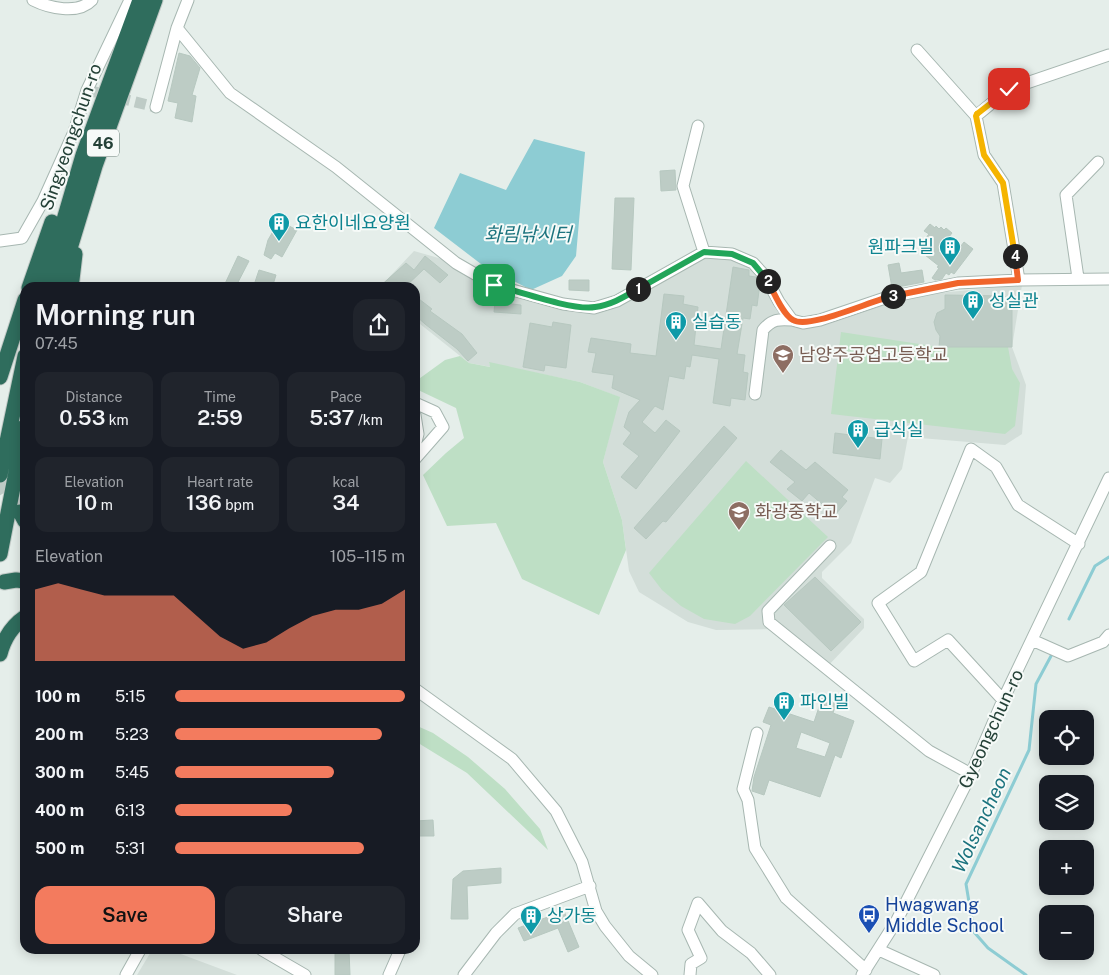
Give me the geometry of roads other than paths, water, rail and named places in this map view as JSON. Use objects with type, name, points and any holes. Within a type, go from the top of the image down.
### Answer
[{"type":"highway","name":"Singyeongchun-ro","points":[[46,282],[83,155],[140,0]]},
{"type":"highway","name":"Singyeongchun-ro","points":[[60,282],[81,208],[155,0]]},
{"type":"highway","points":[[31,282],[58,208],[83,155]]},
{"type":"highway","points":[[72,282],[81,208]]},
{"type":"highway","points":[[0,377],[20,315]]},
{"type":"highway","points":[[0,475],[20,380]]},
{"type":"highway","points":[[0,554],[20,452]]},
{"type":"highway","points":[[4,582],[20,580]]},
{"type":"highway","points":[[0,654],[3,640],[20,621]]},
{"type":"street","points":[[34,0],[47,6],[73,9],[92,0]]},
{"type":"street","points":[[0,241],[22,238],[43,201],[74,132],[87,90],[130,0]]},
{"type":"street","points":[[156,107],[177,28],[188,0]]},
{"type":"street","points":[[177,28],[230,93],[336,166],[456,263],[494,285],[563,304],[594,308],[617,301],[704,252],[732,254],[753,263],[765,276],[779,302],[792,320]]},
{"type":"street","points":[[917,50],[976,116],[984,155],[1003,183],[1018,280]]},
{"type":"street","points":[[976,116],[1009,89],[1109,55]]},
{"type":"street","points":[[698,126],[684,186],[704,252]]},
{"type":"street","points":[[1078,278],[1066,195],[1098,162]]},
{"type":"street","points":[[756,394],[762,330],[768,323],[777,319],[803,323],[820,320],[885,298],[958,283],[1109,278]]},
{"type":"street","points":[[420,405],[435,412],[443,426],[420,453]]},
{"type":"street","points":[[1003,700],[948,640],[914,660],[878,603],[921,572],[971,449],[996,467],[1018,504],[1078,544]]},
{"type":"street","name":"Gyeongchun-ro","points":[[864,973],[916,885],[971,774],[1003,700],[1109,478]]},
{"type":"street","points":[[830,546],[768,611],[769,622],[930,750],[971,774]]},
{"type":"street","points":[[1032,640],[1068,656],[1103,642],[1109,635]]},
{"type":"street","points":[[420,693],[512,759],[556,811],[582,862],[596,910],[605,926],[630,956],[652,975]]},
{"type":"street","points":[[757,732],[743,789],[748,800],[755,848],[786,898],[864,973]]},
{"type":"street","points":[[464,975],[496,933],[515,914],[590,886]]},
{"type":"street","points":[[690,975],[691,964],[701,958],[688,930],[698,903],[722,930],[751,953],[770,975]]},
{"type":"street","points":[[879,950],[934,975]]},
{"type":"street","points":[[126,975],[138,954]]},
{"type":"street","points":[[269,954],[305,975]]},
{"type":"street","points":[[389,975],[398,954]]},
{"type":"water","name":"화림낚시터","points":[[534,139],[585,152],[576,256],[562,276],[531,290],[481,264],[434,228],[460,173],[506,190]]},
{"type":"waterway","name":"Wolsancheon","points":[[1069,619],[1095,566],[1109,557]]},
{"type":"waterway","name":"Wolsancheon","points":[[1026,975],[988,948],[974,932],[966,884],[1029,750],[1036,684],[1051,656]]},
{"type":"tunnel","points":[[87,90],[156,107]]},
{"type":"tunnel","points":[[0,478],[16,507]]},
{"type":"place","name":"요한이네요양원","points":[[279,242]]},
{"type":"place","name":"원파크빌","points":[[950,266]]},
{"type":"place","name":"성실관","points":[[973,320]]},
{"type":"place","name":"실습동","points":[[676,341]]},
{"type":"place","name":"남양주공업고등학교","points":[[783,374]]},
{"type":"place","name":"급식실","points":[[858,449]]},
{"type":"place","name":"화광중학교","points":[[739,531]]},
{"type":"place","name":"파인빌","points":[[784,721]]},
{"type":"place","name":"Hwagwang Middle School","points":[[869,934]]},
{"type":"place","name":"상가동","points":[[531,935]]}]
